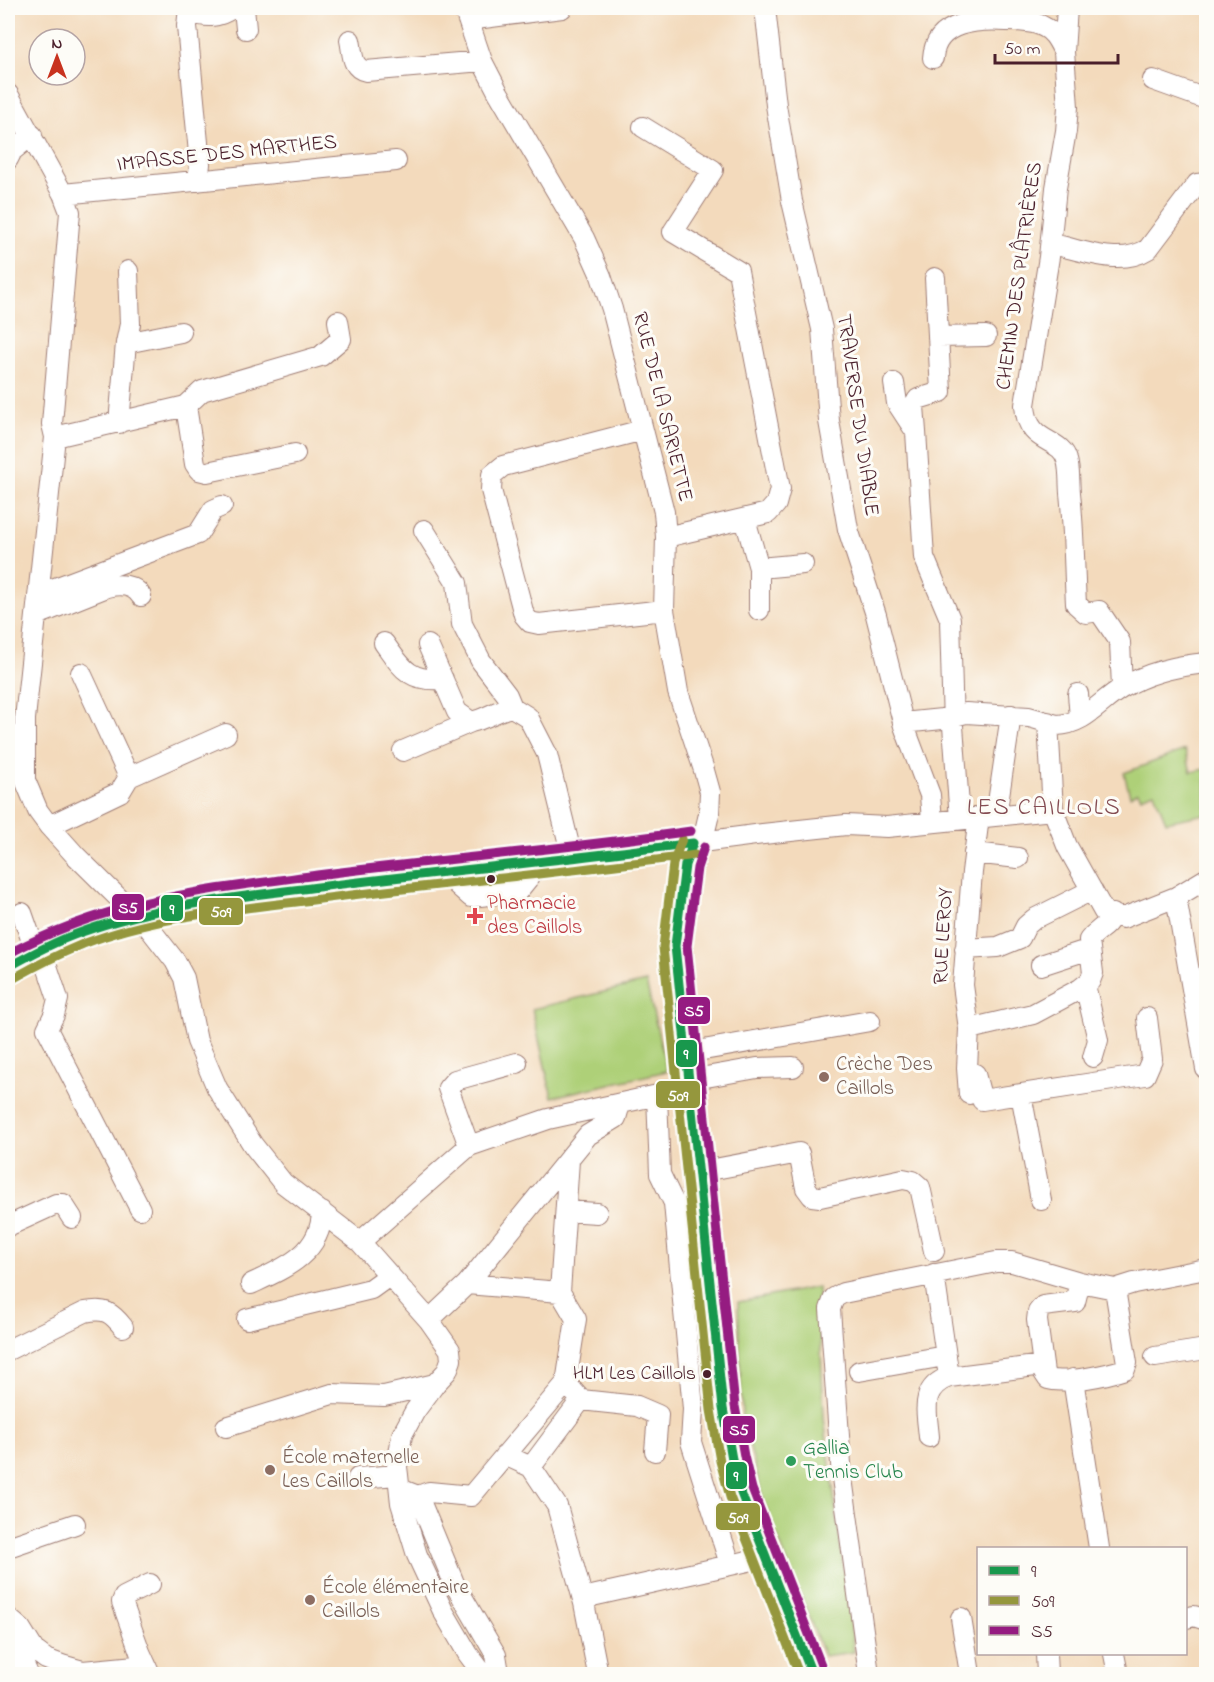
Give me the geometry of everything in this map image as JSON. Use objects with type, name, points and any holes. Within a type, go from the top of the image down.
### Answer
[{"type":"street","points":[[198,181],[200,164],[187,26],[189,10],[202,16],[217,16],[232,8]]},
{"type":"street","points":[[244,8],[246,29]]},
{"type":"street","points":[[466,14],[562,8]]},
{"type":"street","name":"TRAVERSE DU DIABLE","points":[[765,8],[776,105],[792,201],[822,329],[827,370],[829,421],[848,529],[876,615],[903,723],[930,795],[932,821]]},
{"type":"street","name":"CHEMIN DES PLÂTRIÈRES","points":[[1067,8],[1064,52],[1068,107],[1066,130],[1056,188],[1049,257],[1025,405],[1026,416],[1033,430],[1042,439],[1062,450],[1067,460],[1072,510],[1076,604],[1086,613],[1099,612],[1120,642],[1122,688]]},
{"type":"street","name":"RUE DE LA SARIETTE","points":[[466,14],[482,61],[584,238],[601,276],[612,309],[664,512],[666,537],[664,610],[678,692],[710,792],[709,814],[705,831],[693,843],[685,866],[675,946],[723,1408],[741,1493],[812,1674]]},
{"type":"street","points":[[933,58],[938,40],[946,32],[958,25],[994,20],[1033,23],[1044,27],[1056,36],[1064,52]]},
{"type":"street","points":[[350,40],[354,64],[358,69],[366,71],[482,61]]},
{"type":"street","points":[[1153,80],[1206,99]]},
{"type":"street","points":[[8,94],[32,135],[70,212],[52,424],[55,437],[25,719],[25,780],[38,811],[49,826],[75,855],[136,914],[175,961],[184,978],[196,1041],[217,1088],[253,1145],[282,1183],[360,1242],[429,1320],[450,1350],[452,1360],[447,1371],[415,1412],[402,1435],[397,1467],[401,1503],[417,1555],[443,1611],[468,1654],[483,1674]]},
{"type":"street","points":[[643,127],[713,170],[673,232],[738,271],[780,489],[776,504],[768,513],[666,537]]},
{"type":"street","points":[[8,159],[12,151],[32,135]]},
{"type":"street","name":"IMPASSE DES MARTHES","points":[[63,194],[396,161]]},
{"type":"street","points":[[1058,246],[1112,258],[1140,254],[1148,249],[1197,184],[1206,183]]},
{"type":"street","points":[[119,423],[126,343],[130,324],[128,271]]},
{"type":"street","points":[[935,278],[941,392],[918,399],[914,406],[924,557],[950,619],[953,716],[978,817]]},
{"type":"street","points":[[55,437],[186,406],[202,390],[321,356],[340,339],[338,321]]},
{"type":"street","points":[[126,343],[181,332]]},
{"type":"street","points":[[938,337],[986,336]]},
{"type":"street","points":[[894,383],[897,403],[916,432]]},
{"type":"street","points":[[186,406],[195,464],[199,470],[207,472],[295,454]]},
{"type":"street","points":[[643,430],[502,466],[492,475],[491,490],[524,615],[530,622],[539,624],[664,610]]},
{"type":"street","points":[[39,594],[198,534],[213,510],[222,506]]},
{"type":"street","points":[[745,519],[759,568],[759,610]]},
{"type":"street","points":[[424,530],[457,583],[462,624],[481,661],[507,695],[512,706],[528,717],[547,754],[572,857]]},
{"type":"street","points":[[759,568],[803,564]]},
{"type":"street","points":[[37,615],[120,584],[131,587],[141,596]]},
{"type":"street","points":[[384,644],[402,669],[413,677],[443,679]]},
{"type":"street","points":[[428,645],[458,712],[471,722]]},
{"type":"street","points":[[903,723],[966,713],[1011,715],[1065,724],[1094,710],[1109,696],[1154,672],[1206,663]]},
{"type":"street","points":[[81,674],[129,777]]},
{"type":"street","points":[[1078,694],[1080,718]]},
{"type":"street","points":[[403,751],[471,722],[481,720],[500,709],[512,706]]},
{"type":"street","points":[[978,817],[1011,715]]},
{"type":"street","points":[[1048,722],[1053,810],[1067,846],[1104,912],[1123,918],[1176,897],[1206,879]]},
{"type":"street","points":[[49,826],[120,792],[129,777],[226,734]]},
{"type":"street","points":[[8,967],[38,949],[136,914],[230,898],[442,871],[846,825],[887,827],[1053,810]]},
{"type":"street","name":"RUE LEROY","points":[[969,1094],[966,1068],[969,1029],[963,985],[978,817]]},
{"type":"street","points":[[975,853],[1018,858]]},
{"type":"street","points":[[442,871],[471,897],[517,892],[543,860]]},
{"type":"street","points":[[965,949],[998,947],[1020,938],[1026,926],[1034,919],[1092,890]]},
{"type":"street","points":[[1176,897],[1206,1069]]},
{"type":"street","points":[[22,913],[58,999],[54,1016],[47,1029],[140,1209]]},
{"type":"street","points":[[969,1029],[1033,1014],[1080,989],[1090,981],[1093,973],[1089,940],[1094,933],[1108,924],[1113,914]]},
{"type":"street","points":[[1041,965],[1090,949]]},
{"type":"street","points":[[1085,985],[1098,1040],[1093,1057]]},
{"type":"street","points":[[968,1054],[974,1066],[982,1100],[1145,1075],[1152,1059],[1147,1018]]},
{"type":"street","points":[[686,1053],[870,1021]]},
{"type":"street","points":[[469,1146],[448,1088],[455,1080],[517,1063]]},
{"type":"street","points":[[360,1242],[469,1146],[548,1119],[657,1095],[689,1084],[758,1068],[793,1066]]},
{"type":"street","points":[[1021,1094],[1041,1200]]},
{"type":"street","points":[[657,1095],[660,1174],[674,1203],[692,1417],[691,1442],[730,1564]]},
{"type":"street","points":[[429,1320],[467,1284],[588,1135],[616,1118],[620,1104]]},
{"type":"street","points":[[699,1172],[799,1153],[806,1188],[812,1196],[819,1197],[903,1179],[913,1181],[920,1187],[934,1251]]},
{"type":"street","points":[[418,1496],[429,1492],[471,1496],[566,1383],[576,1319],[560,1292],[569,1160]]},
{"type":"street","points":[[8,1226],[56,1204],[63,1204],[72,1218]]},
{"type":"street","points":[[566,1211],[597,1213]]},
{"type":"street","points":[[251,1284],[292,1264],[313,1243],[322,1220],[322,1212]]},
{"type":"street","points":[[869,1674],[842,1478],[830,1309],[834,1298],[843,1293],[996,1262],[1012,1262],[1080,1282],[1115,1289],[1206,1269]]},
{"type":"street","points":[[934,1274],[949,1377]]},
{"type":"street","points":[[247,1319],[372,1289],[389,1276]]},
{"type":"street","points":[[1080,1282],[1075,1302],[1043,1306],[1038,1312],[1044,1373],[1048,1379],[1055,1381],[1073,1379],[1125,1369],[1128,1363],[1115,1289]]},
{"type":"street","points":[[467,1284],[560,1292]]},
{"type":"street","points":[[8,1350],[85,1312],[99,1309],[114,1315],[123,1327]]},
{"type":"street","points":[[1155,1357],[1206,1349]]},
{"type":"street","points":[[859,1371],[945,1356]]},
{"type":"street","points":[[929,1437],[926,1399],[937,1382],[949,1377],[1043,1365]]},
{"type":"street","points":[[1073,1379],[1098,1547]]},
{"type":"street","points":[[566,1383],[580,1400],[637,1406],[658,1415],[692,1417]]},
{"type":"street","points":[[226,1427],[332,1394],[384,1396],[435,1384]]},
{"type":"street","points":[[531,1467],[580,1400]]},
{"type":"street","points":[[655,1450],[658,1415]]},
{"type":"street","points":[[505,1455],[531,1467],[557,1506],[584,1603],[598,1674]]},
{"type":"street","points":[[358,1478],[399,1482],[418,1496],[454,1583],[496,1655],[498,1667],[493,1674]]},
{"type":"street","points":[[8,1547],[75,1524]]},
{"type":"street","points":[[584,1603],[592,1596],[766,1557]]},
{"type":"street","points":[[8,1620],[21,1629],[34,1650],[46,1659],[62,1665],[83,1671],[148,1670],[122,1602],[124,1597],[150,1584]]},
{"type":"street","points":[[1187,1618],[1194,1616],[1206,1620]]},
{"type":"street","points":[[961,1618],[970,1674]]},
{"type":"street","points":[[8,1620],[8,1630],[28,1674]]},
{"type":"street","points":[[1046,1655],[1047,1674]]},
{"type":"street","points":[[1114,1655],[1118,1674]]},
{"type":"green space","points":[[1185,750],[1191,772],[1206,769],[1206,814],[1166,822],[1154,792],[1141,797],[1138,792],[1130,796],[1124,773]]},
{"type":"green space","points":[[646,982],[667,1071],[552,1097],[532,1009]]},
{"type":"green space","name":"Gallia Tennis Club","points":[[818,1287],[824,1418],[854,1652],[824,1656],[764,1503],[742,1417],[738,1302]]},
{"type":"transit line","name":"S5","points":[[8,954],[46,935],[84,921],[121,909],[197,892],[317,875],[691,831]]},
{"type":"transit line","name":"509","points":[[682,839],[673,864],[663,947],[711,1410],[720,1461],[730,1497],[799,1674]]},
{"type":"transit line","name":"9","points":[[693,843],[685,865],[675,946],[723,1408],[741,1493],[812,1674]]},
{"type":"transit line","name":"9","points":[[8,967],[82,932],[140,915],[198,903],[693,843]]},
{"type":"transit line","name":"S5","points":[[704,847],[697,868],[687,946],[735,1406],[752,1489],[823,1670]]},
{"type":"transit line","name":"509","points":[[14,978],[83,944],[111,934],[200,914],[695,855]]},
{"type":"place","name":"Pharmacie des Caillols","points":[[475,916]]},
{"type":"place","name":"Crèche Des Caillols","points":[[824,1077]]},
{"type":"place","name":"HLM Les Caillols","points":[[707,1374]]},
{"type":"place","name":"Gallia Tennis Club","points":[[791,1461]]},
{"type":"place","name":"École maternelle Les Caillols","points":[[270,1470]]},
{"type":"place","name":"École élémentaire Caillols","points":[[310,1600]]},
{"type":"district","name":"LES CAILLOLS","points":[[1044,808]]}]
